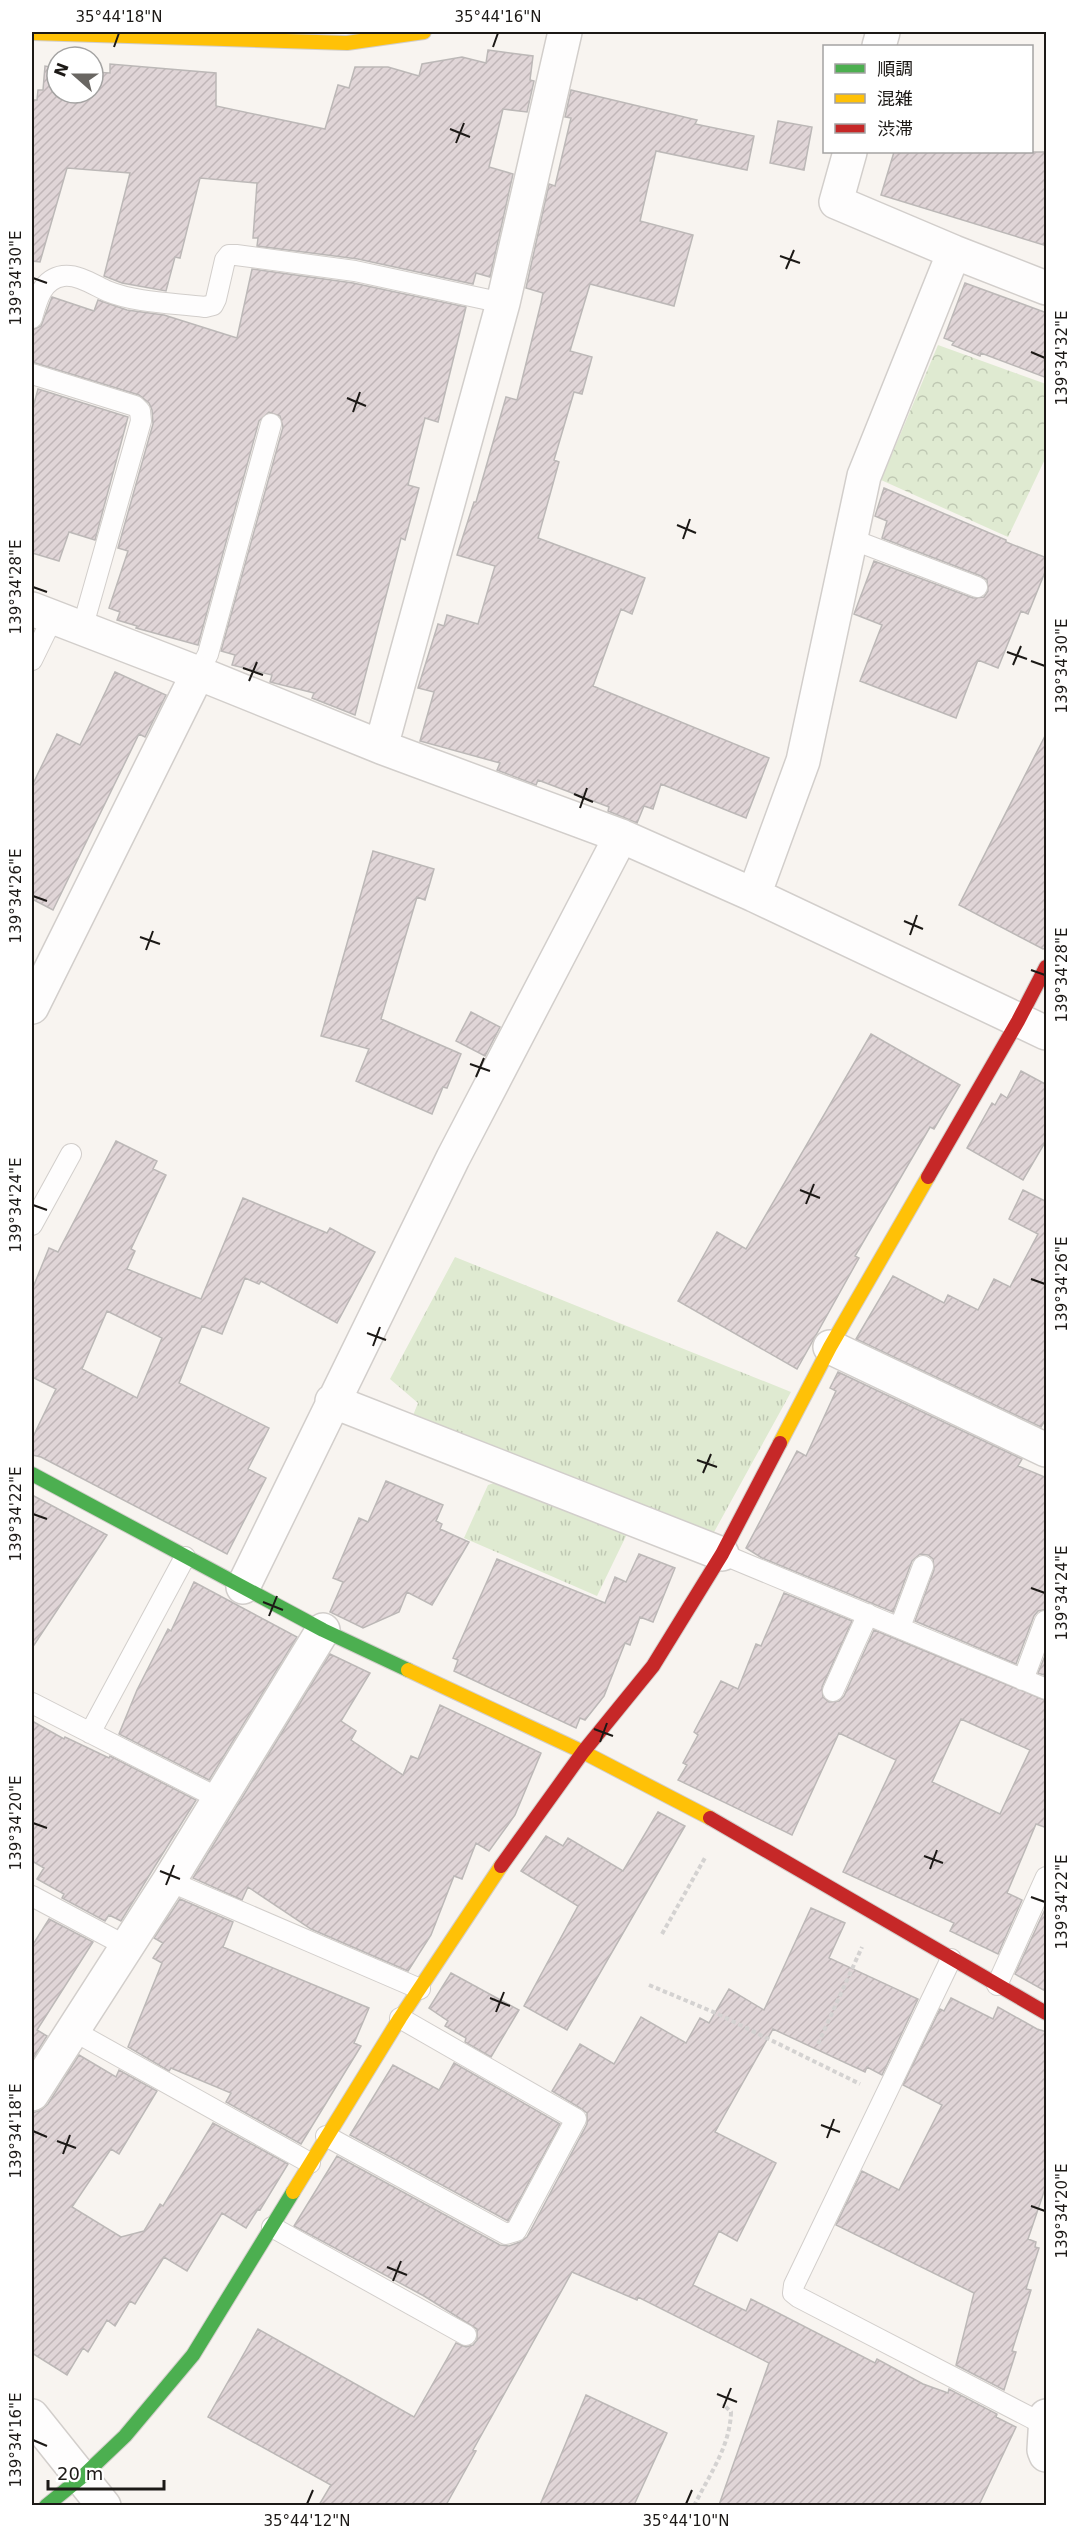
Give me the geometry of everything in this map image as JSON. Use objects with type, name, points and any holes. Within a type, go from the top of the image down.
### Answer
[{"type":"street","points":[[32,33],[272,36],[347,43],[424,32]]},
{"type":"street","points":[[381,747],[503,303],[565,32]]},
{"type":"street","points":[[850,153],[836,202],[1047,288]]},
{"type":"street","points":[[754,895],[803,761],[864,476],[954,252]]},
{"type":"street","points":[[55,619],[198,673],[381,747],[621,836],[754,895],[1032,1027]]},
{"type":"street","points":[[32,1007],[198,673]]},
{"type":"street","points":[[243,1587],[332,1401],[453,1158],[621,836]]},
{"type":"street","points":[[46,2505],[82,2476],[125,2436],[192,2355],[326,2136],[474,1904],[583,1752],[653,1666],[722,1554],[830,1347],[1032,1027],[1047,967]]},
{"type":"street","points":[[830,1347],[1047,1450]]},
{"type":"street","points":[[332,1401],[722,1554]]},
{"type":"street","points":[[32,1474],[323,1630],[583,1752],[724,1826],[1047,2013]]},
{"type":"street","points":[[32,2094],[169,1881],[323,1630]]},
{"type":"street","points":[[32,2416],[104,2505]]},
{"type":"lane","points":[[32,318],[42,290],[47,283],[62,276],[76,277],[128,297],[205,307],[213,305],[225,260],[229,255],[355,271],[503,303]]},
{"type":"lane","points":[[32,374],[135,406],[140,411],[141,421],[55,619],[32,660]]},
{"type":"lane","points":[[198,673],[208,654],[271,424]]},
{"type":"lane","points":[[851,539],[977,587]]},
{"type":"lane","points":[[32,1226],[71,1154]]},
{"type":"lane","points":[[722,1554],[1047,1689]]},
{"type":"lane","points":[[90,1733],[185,1557]]},
{"type":"lane","points":[[900,1627],[923,1566]]},
{"type":"lane","points":[[834,1691],[868,1614]]},
{"type":"lane","points":[[1023,1680],[1045,1621]]},
{"type":"lane","points":[[32,1703],[220,1799]]},
{"type":"lane","points":[[997,1985],[1047,1877]]},
{"type":"lane","points":[[169,1881],[420,1989]]},
{"type":"lane","points":[[32,1896],[126,1946]]},
{"type":"lane","points":[[951,1959],[794,2285],[793,2293],[798,2298],[1046,2432]]},
{"type":"lane","points":[[326,2136],[506,2234],[516,2231],[576,2119],[400,2018]]},
{"type":"lane","points":[[72,2030],[310,2163]]},
{"type":"lane","points":[[272,2227],[466,2335]]},
{"type":"path","points":[[662,1934],[724,1826]]},
{"type":"path","points":[[818,2044],[876,1915]]},
{"type":"path","points":[[649,1985],[718,2014],[885,2095]]},
{"type":"path","points":[[694,2505],[717,2463],[730,2428],[730,2412],[723,2404]]},
{"type":"green space","points":[[938,345],[1046,384],[1046,457],[1008,537],[881,480]]},
{"type":"green space","points":[[455,1257],[791,1392],[713,1534],[412,1418],[418,1403],[390,1379]]},
{"type":"green space","points":[[503,1480],[627,1534],[597,1596],[464,1538],[488,1485]]},
{"type":"building","points":[[488,50],[533,56],[530,80],[534,81],[527,112],[503,109],[489,167],[513,174],[490,277],[476,273],[473,284],[358,259],[257,246],[258,238],[253,238],[257,183],[200,178],[180,258],[175,257],[166,291],[122,283],[104,276],[130,173],[67,168],[40,262],[32,261],[33,100],[37,100],[38,90],[43,90],[45,66],[45,105],[105,105],[105,73],[110,73],[110,64],[216,73],[216,106],[325,129],[338,85],[349,88],[355,67],[388,67],[419,76],[422,64],[462,57],[486,63]]},
{"type":"building","points":[[571,90],[697,120],[695,124],[754,136],[747,170],[656,151],[640,221],[693,235],[674,306],[590,284],[570,351],[592,357],[582,394],[574,392],[554,460],[559,462],[538,538],[645,578],[632,614],[621,609],[593,686],[769,758],[746,818],[661,784],[653,809],[644,806],[637,823],[608,811],[609,807],[538,780],[536,785],[497,770],[500,763],[420,741],[434,692],[418,688],[438,624],[444,626],[447,615],[478,624],[495,566],[457,555],[474,502],[476,502],[506,397],[517,400],[541,303],[543,293],[526,288],[549,184],[555,186],[571,118],[565,117]]},
{"type":"building","points":[[778,121],[812,127],[804,170],[770,163]]},
{"type":"building","points":[[1047,152],[1047,246],[881,195],[894,153]]},
{"type":"building","points":[[252,269],[353,283],[466,307],[438,422],[425,418],[408,485],[419,488],[405,540],[401,538],[355,715],[312,698],[314,693],[270,682],[272,675],[232,665],[235,655],[221,651],[283,427],[280,416],[269,412],[259,421],[198,645],[136,628],[137,626],[117,620],[120,612],[109,608],[128,551],[118,548],[153,424],[149,403],[139,395],[32,362],[32,330],[41,326],[52,297],[94,311],[98,300],[127,310],[164,315],[237,338]]},
{"type":"building","points":[[965,283],[1047,313],[1047,378],[981,353],[980,356],[952,345],[954,342],[944,338]]},
{"type":"building","points":[[38,389],[128,417],[95,540],[69,532],[59,561],[32,553],[32,411]]},
{"type":"building","points":[[884,488],[1047,558],[1047,567],[1028,614],[1021,611],[998,668],[978,660],[956,718],[860,681],[882,625],[854,614],[874,561],[973,598],[984,597],[988,591],[987,580],[981,576],[882,538],[887,521],[875,516]]},
{"type":"building","points":[[115,672],[166,695],[145,737],[139,734],[53,910],[32,899],[32,786],[57,734],[80,745]]},
{"type":"building","points":[[1047,732],[1047,948],[1043,949],[959,905]]},
{"type":"building","points":[[373,851],[434,869],[425,900],[417,897],[381,1019],[461,1054],[447,1088],[443,1087],[432,1114],[356,1081],[369,1049],[321,1036]]},
{"type":"building","points":[[471,1012],[500,1027],[485,1056],[456,1041]]},
{"type":"building","points":[[871,1034],[960,1085],[934,1129],[930,1127],[855,1256],[859,1258],[797,1369],[678,1301],[717,1232],[746,1249]]},
{"type":"building","points":[[1021,1071],[1047,1085],[1047,1139],[1023,1180],[967,1148],[992,1103],[995,1105],[1001,1094],[1007,1098]]},
{"type":"building","points":[[116,1141],[157,1161],[153,1169],[166,1175],[131,1249],[135,1251],[127,1269],[201,1299],[243,1198],[327,1233],[330,1228],[375,1252],[337,1323],[261,1281],[259,1284],[245,1278],[222,1334],[202,1326],[179,1383],[269,1428],[248,1469],[266,1478],[227,1554],[41,1457],[32,1455],[32,1439],[56,1389],[32,1377],[32,1290],[49,1248],[58,1252]],"holes":[[[107,1311],[162,1338],[137,1398],[82,1369]]]},
{"type":"building","points":[[1023,1190],[1047,1202],[1047,1417],[1041,1427],[856,1339],[893,1276],[944,1303],[948,1295],[978,1310],[994,1279],[1010,1287],[1038,1234],[1009,1219]]},
{"type":"building","points":[[838,1372],[1022,1459],[1018,1466],[1047,1478],[1047,1609],[1038,1611],[1034,1616],[1016,1664],[915,1621],[934,1570],[933,1559],[928,1555],[920,1554],[912,1561],[893,1612],[762,1558],[746,1548],[797,1451],[806,1456],[836,1391],[830,1388]]},
{"type":"building","points":[[386,1481],[443,1505],[436,1521],[442,1524],[440,1529],[469,1542],[432,1605],[407,1592],[399,1612],[363,1628],[330,1612],[343,1582],[333,1578],[359,1518],[368,1522]]},
{"type":"building","points":[[32,1495],[107,1535],[32,1648]]},
{"type":"building","points":[[639,1554],[675,1568],[653,1622],[640,1617],[630,1645],[625,1643],[604,1696],[585,1720],[580,1718],[576,1728],[454,1671],[458,1660],[453,1658],[497,1559],[605,1603],[615,1577],[626,1582]]},
{"type":"building","points":[[194,1582],[297,1637],[209,1780],[119,1734],[137,1690],[168,1629],[171,1631]]},
{"type":"building","points":[[784,1593],[852,1621],[822,1687],[823,1697],[829,1702],[839,1701],[844,1696],[874,1630],[1047,1701],[1047,1828],[1036,1824],[1007,1893],[1022,1900],[998,1954],[950,1931],[954,1923],[843,1872],[896,1760],[839,1733],[792,1835],[678,1780],[687,1765],[683,1763],[698,1735],[694,1732],[721,1681],[738,1689],[756,1644],[761,1646]],"holes":[[[961,1719],[1030,1750],[1000,1814],[932,1782]]]},
{"type":"building","points":[[1047,1651],[1047,1676],[1038,1673]]},
{"type":"building","points":[[330,1654],[370,1673],[341,1721],[356,1731],[351,1740],[403,1775],[411,1756],[418,1759],[440,1705],[541,1753],[515,1815],[489,1851],[476,1843],[462,1879],[454,1876],[431,1935],[408,1971],[311,1929],[248,1887],[242,1900],[193,1878]]},
{"type":"building","points":[[32,1721],[64,1739],[65,1737],[109,1758],[110,1756],[196,1800],[121,1921],[109,1915],[105,1921],[62,1898],[64,1894],[37,1879],[44,1868],[32,1861]]},
{"type":"building","points":[[658,1812],[685,1826],[567,2030],[524,2006],[578,1906],[521,1871],[546,1836],[563,1846],[568,1838],[623,1871]]},
{"type":"building","points":[[180,1899],[233,1922],[223,1947],[369,2008],[354,2043],[361,2046],[301,2144],[226,2102],[231,2093],[171,2068],[169,2071],[128,2047],[162,1963],[153,1958],[163,1943],[154,1938]]},
{"type":"building","points":[[1047,1905],[1047,1992],[1015,1974]]},
{"type":"building","points":[[811,1908],[845,1923],[829,1958],[918,1999],[882,2075],[867,2067],[865,2072],[773,2029],[715,2132],[776,2163],[737,2241],[719,2231],[693,2285],[746,2311],[751,2299],[875,2363],[877,2359],[923,2384],[948,2393],[949,2389],[997,2414],[996,2417],[1016,2427],[979,2505],[719,2505],[769,2363],[638,2297],[637,2300],[572,2272],[473,2450],[476,2451],[446,2505],[319,2505],[331,2485],[208,2417],[258,2329],[414,2417],[456,2343],[466,2347],[473,2345],[477,2340],[477,2329],[424,2296],[294,2226],[337,2156],[500,2245],[509,2246],[520,2242],[527,2237],[587,2124],[587,2113],[552,2091],[580,2044],[614,2064],[641,2017],[686,2043],[700,2018],[709,2023],[729,1989],[764,2010]]},
{"type":"building","points":[[49,1919],[93,1942],[37,2030],[47,2036],[32,2060],[32,1946]]},
{"type":"building","points":[[451,1973],[519,2010],[491,2057],[465,2042],[466,2038],[445,2026],[448,2021],[429,2008]]},
{"type":"building","points":[[951,1998],[993,2019],[998,2007],[1037,2029],[1047,2032],[1047,2183],[1028,2239],[1036,2242],[1035,2247],[1039,2248],[1026,2289],[1031,2290],[1012,2351],[1016,2352],[1004,2390],[956,2365],[974,2293],[836,2225],[862,2171],[899,2190],[942,2105],[903,2085],[940,2009],[944,2011]]},
{"type":"building","points":[[79,2055],[116,2077],[119,2070],[157,2091],[119,2154],[111,2149],[72,2207],[121,2237],[144,2231],[160,2204],[163,2206],[213,2123],[288,2164],[260,2210],[258,2209],[246,2228],[222,2213],[187,2271],[164,2257],[135,2304],[130,2301],[115,2326],[107,2320],[88,2352],[83,2348],[67,2375],[32,2353],[32,2113],[48,2104]]},
{"type":"building","points":[[454,2063],[560,2124],[508,2221],[350,2135],[393,2065],[439,2090]]},
{"type":"building","points":[[586,2395],[667,2433],[634,2505],[540,2505]]},
{"type":"traffic: fast","points":[[32,1474],[323,1630],[408,1670]]},
{"type":"traffic: fast","points":[[46,2506],[83,2476],[125,2436],[193,2355],[293,2192]]},
{"type":"traffic: slow","points":[[32,33],[347,43],[424,32]]},
{"type":"traffic: slow","points":[[780,1443],[830,1347],[928,1177]]},
{"type":"traffic: slow","points":[[408,1670],[583,1752],[710,1818]]},
{"type":"traffic: slow","points":[[293,2192],[400,2018],[501,1866]]},
{"type":"traffic: jam","points":[[928,1177],[1018,1021],[1046,967]]},
{"type":"traffic: jam","points":[[501,1866],[583,1752],[653,1666],[722,1554],[780,1443]]},
{"type":"traffic: jam","points":[[710,1818],[1046,2013]]}]
